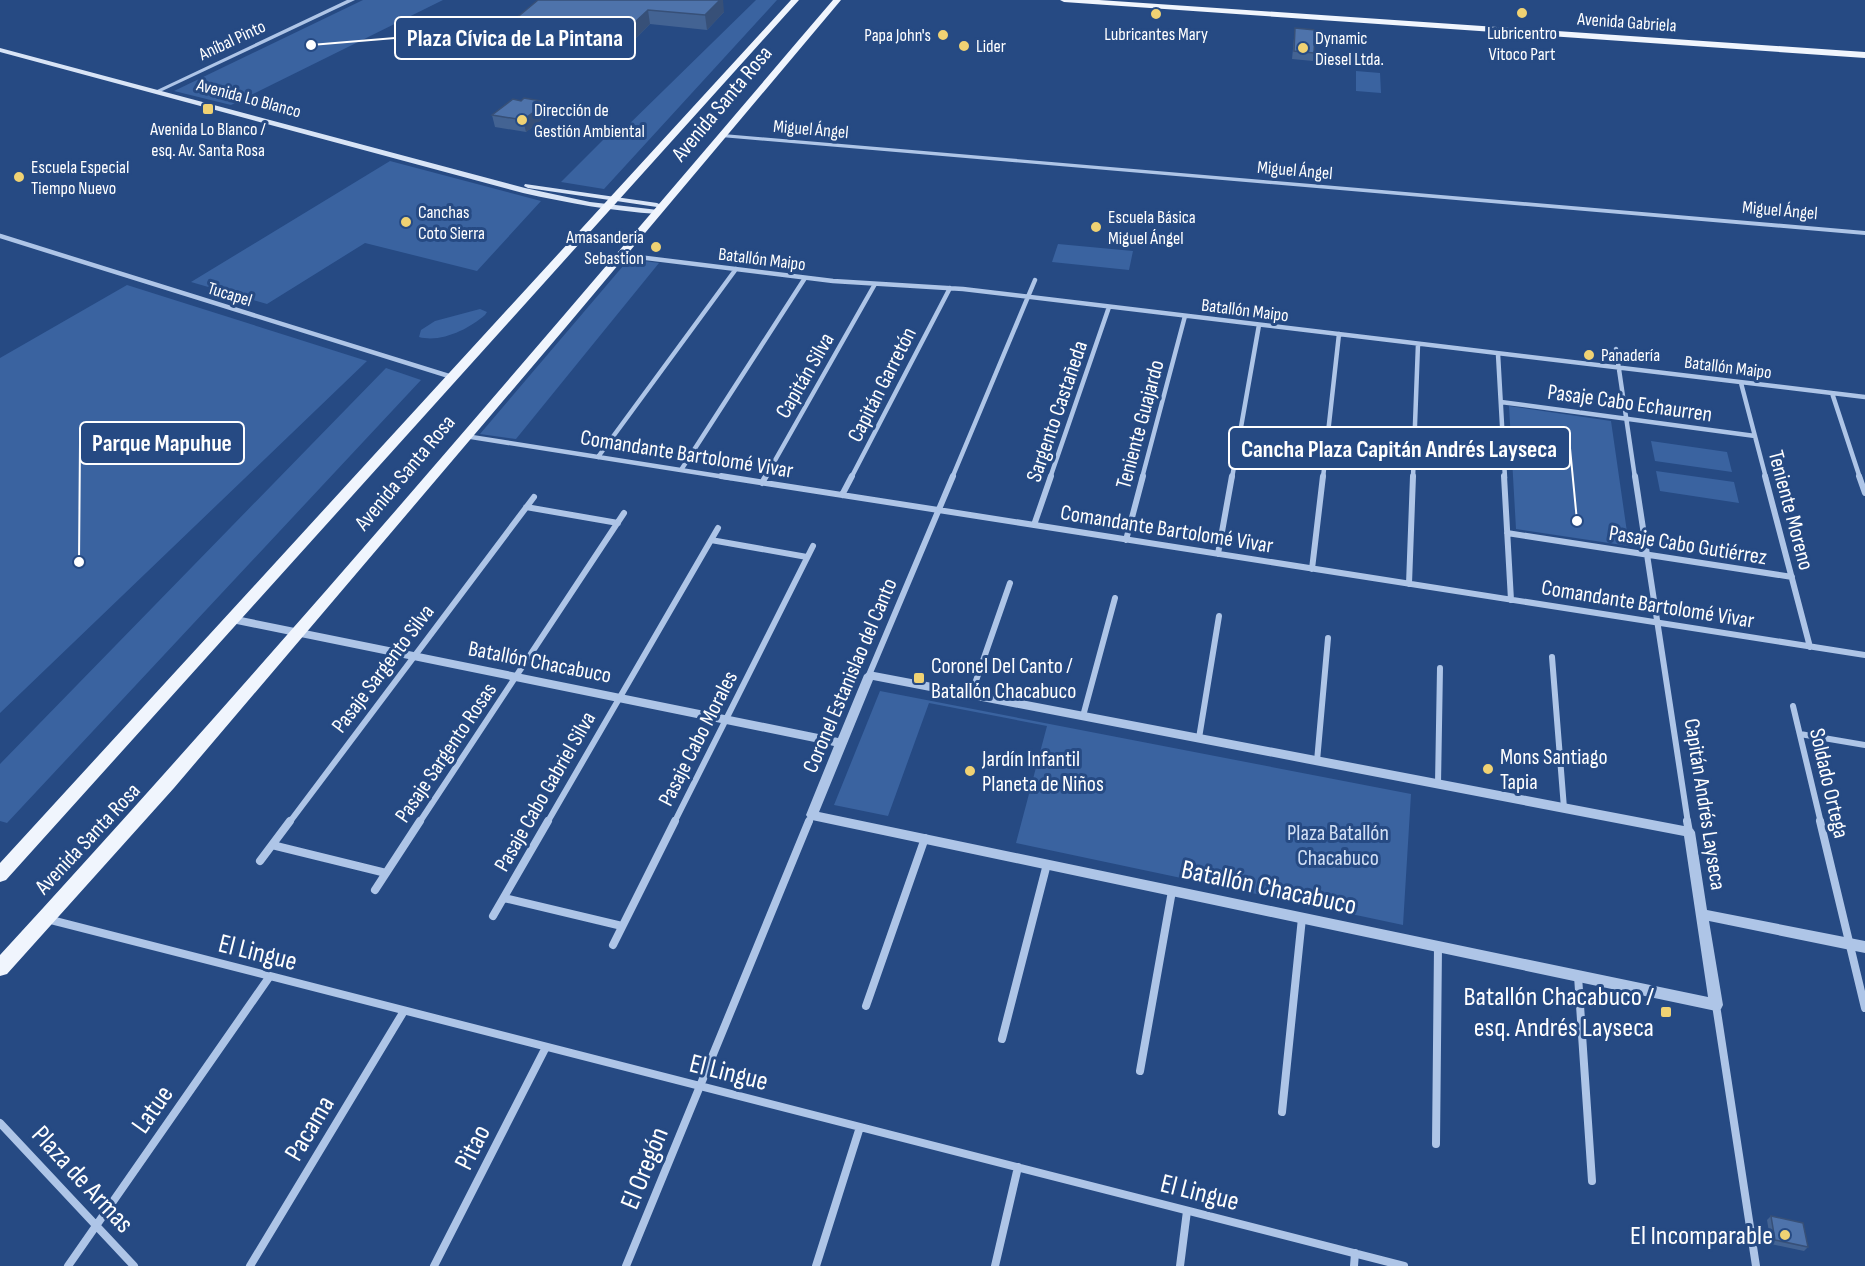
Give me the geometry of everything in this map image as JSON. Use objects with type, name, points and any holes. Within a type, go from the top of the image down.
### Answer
[{"type":"main road","name":"Avenida Santa Rosa","points":[[0,875],[231,619],[618,199],[795,0]]},
{"type":"main road","name":"Avenida Santa Rosa","points":[[0,968],[168,783],[622,255],[837,0]]},
{"type":"main road","name":"Avenida Gabriela","points":[[1064,0],[1865,55]]},
{"type":"main road","name":"Avenida Gabriela","points":[[1128,0],[1865,50]]},
{"type":"main road","name":"Avenida Lo Blanco","points":[[0,50],[555,199],[609,208],[661,209]]},
{"type":"main road","name":"Avenida Lo Blanco","points":[[489,180],[618,199],[661,209]]},
{"type":"main road","points":[[555,199],[563,190]]},
{"type":"street","name":"Aníbal Pinto","points":[[158,91],[352,0]]},
{"type":"street","name":"Miguel Ángel","points":[[723,136],[1865,233]]},
{"type":"street","name":"Tucapel","points":[[0,236],[453,378]]},
{"type":"street","name":"Batallón Maipo","points":[[622,255],[805,278],[950,288],[1865,397]]},
{"type":"street","points":[[598,457],[736,269]]},
{"type":"street","points":[[681,470],[805,278]]},
{"type":"street","name":"Coronel Estanislao del Canto","points":[[700,1086],[1035,280]]},
{"type":"street","name":"Capitán Silva","points":[[762,483],[875,284]]},
{"type":"street","name":"Capitán Garretón","points":[[842,495],[950,288]]},
{"type":"street","name":"Sargento Castañeda","points":[[1034,525],[1109,307]]},
{"type":"street","name":"Teniente Guajardo","points":[[1126,540],[1185,316]]},
{"type":"street","points":[[1218,554],[1259,325]]},
{"type":"street","points":[[1312,569],[1339,334]]},
{"type":"street","points":[[1409,584],[1418,344]]},
{"type":"street","name":"Capitán Andrés Layseca","points":[[1616,349],[1756,1266]]},
{"type":"street","points":[[1498,354],[1511,600]]},
{"type":"street","name":"Teniente Moreno","points":[[1741,382],[1810,646]]},
{"type":"street","points":[[1832,393],[1865,493]]},
{"type":"street","name":"Pasaje Cabo Echaurren","points":[[1501,402],[1755,436]]},
{"type":"street","name":"Comandante Bartolomé Vivar","points":[[464,436],[1865,655]]},
{"type":"street","name":"Pasaje Sargento Silva","points":[[260,861],[534,497]]},
{"type":"street","points":[[526,507],[618,523]]},
{"type":"street","name":"Pasaje Sargento Rosas","points":[[375,890],[624,513]]},
{"type":"street","name":"Pasaje Cabo Gabriel Silva","points":[[493,916],[718,528]]},
{"type":"street","name":"Pasaje Cabo Gutiérrez","points":[[1507,533],[1792,576]]},
{"type":"street","points":[[711,540],[807,557]]},
{"type":"street","name":"Pasaje Cabo Morales","points":[[613,945],[813,546]]},
{"type":"street","points":[[971,695],[1010,583]]},
{"type":"street","points":[[1083,716],[1114,598]]},
{"type":"street","points":[[1199,738],[1219,616]]},
{"type":"street","name":"Batallón Chacabuco","points":[[231,619],[841,744]]},
{"type":"street","points":[[1317,761],[1328,638]]},
{"type":"street","points":[[1552,657],[1564,808]]},
{"type":"street","points":[[1438,784],[1440,668]]},
{"type":"street","points":[[869,675],[1689,832]]},
{"type":"street","name":"Soldado Ortega","points":[[1793,706],[1865,1008]]},
{"type":"street","points":[[1800,734],[1865,745]]},
{"type":"street","name":"Batallón Chacabuco","points":[[812,815],[1716,1005]]},
{"type":"street","points":[[866,1006],[925,838]]},
{"type":"street","points":[[272,845],[386,873]]},
{"type":"street","points":[[1002,1039],[1047,864]]},
{"type":"street","points":[[1140,1071],[1172,891]]},
{"type":"street","points":[[504,898],[622,926]]},
{"type":"street","points":[[1702,914],[1865,947]]},
{"type":"street","name":"El Lingue","points":[[44,918],[1404,1266]]},
{"type":"street","points":[[1282,1113],[1302,918]]},
{"type":"street","points":[[1436,1143],[1438,947]]},
{"type":"street","name":"Latue","points":[[68,1266],[270,976]]},
{"type":"street","points":[[1578,976],[1592,1181]]},
{"type":"street","name":"Pacama","points":[[250,1266],[404,1011]]},
{"type":"street","name":"Pitao","points":[[434,1266],[546,1047]]},
{"type":"street","name":"El Oregón","points":[[626,1266],[700,1086]]},
{"type":"street","name":"Plaza de Armas","points":[[0,1123],[134,1266]]},
{"type":"street","points":[[816,1266],[860,1127]]},
{"type":"street","points":[[995,1266],[1018,1167]]},
{"type":"street","points":[[1180,1266],[1187,1211]]},
{"type":"street","points":[[1354,1266],[1355,1253]]},
{"type":"green space","points":[[363,0],[443,0],[231,105],[174,91]]},
{"type":"green space","points":[[756,0],[777,0],[604,189],[561,182],[608,135],[620,133]]},
{"type":"green space","points":[[1356,71],[1380,73],[1381,93],[1356,91]]},
{"type":"green space","name":"Canchas Coto Sierra","points":[[390,161],[541,201],[477,271],[365,243],[267,304],[191,282]]},
{"type":"green space","points":[[1058,244],[1133,251],[1129,270],[1052,262]]},
{"type":"green space","points":[[629,259],[659,263],[516,439],[480,434]]},
{"type":"green space","points":[[127,285],[367,361],[0,713],[0,358]]},
{"type":"green space","points":[[480,309],[487,312],[485,315],[463,330],[436,338],[419,337],[421,330],[435,321]]},
{"type":"green space","points":[[386,368],[421,380],[7,823],[0,821],[0,764]]},
{"type":"green space","points":[[1509,406],[1611,421],[1629,546],[1516,529]]},
{"type":"green space","points":[[1651,441],[1727,452],[1732,472],[1655,461]]},
{"type":"green space","points":[[1656,471],[1734,482],[1739,503],[1660,491]]},
{"type":"green space","name":"Plaza Batallón Chacabuco","points":[[880,691],[1411,794],[1403,925],[1016,843],[1047,726],[929,703],[888,816],[834,805]]},
{"type":"building","points":[[538,0],[720,0],[705,15],[648,10],[619,37],[508,25]]},
{"type":"building","name":"Dynamic Diesel Ltda.","points":[[1295,28],[1315,30],[1314,53],[1294,51]]},
{"type":"building","points":[[524,98],[547,102],[523,120],[492,115],[513,99],[521,101]]},
{"type":"building","name":"El Incomparable","points":[[1771,1216],[1803,1223],[1808,1247],[1775,1240]]},
{"type":"place","name":"Lubricentro Vitoco Part","points":[[1522,13]]},
{"type":"place","name":"Lubricantes Mary","points":[[1156,14]]},
{"type":"place","name":"Papa John's","points":[[943,35]]},
{"type":"place","name":"Plaza Cívica de La Pintana","points":[[311,45]]},
{"type":"place","name":"Lider","points":[[964,46]]},
{"type":"place","name":"Dynamic Diesel Ltda.","points":[[1303,48]]},
{"type":"place","name":"Avenida Lo Blanco / esq. Av. Santa Rosa","points":[[208,109]]},
{"type":"place","name":"Dirección de Gestión Ambiental","points":[[522,120]]},
{"type":"place","name":"Escuela Especial Tiempo Nuevo","points":[[19,177]]},
{"type":"place","name":"Canchas Coto Sierra","points":[[406,222]]},
{"type":"place","name":"Escuela Básica Miguel Ángel","points":[[1096,227]]},
{"type":"place","name":"Amasanderia Sebastion","points":[[656,247]]},
{"type":"place","name":"Panadería","points":[[1589,355]]},
{"type":"place","name":"Cancha Plaza Capitán Andrés Layseca","points":[[1577,521]]},
{"type":"place","name":"Parque Mapuhue","points":[[79,562]]},
{"type":"place","name":"Coronel Del Canto / Batallón Chacabuco","points":[[919,678]]},
{"type":"place","name":"Mons Santiago Tapia","points":[[1488,769]]},
{"type":"place","name":"Jardín Infantil Planeta de Niños","points":[[970,771]]},
{"type":"place","name":"Batallón Chacabuco / esq. Andrés Layseca","points":[[1666,1012]]},
{"type":"place","name":"El Incomparable","points":[[1785,1235]]}]
